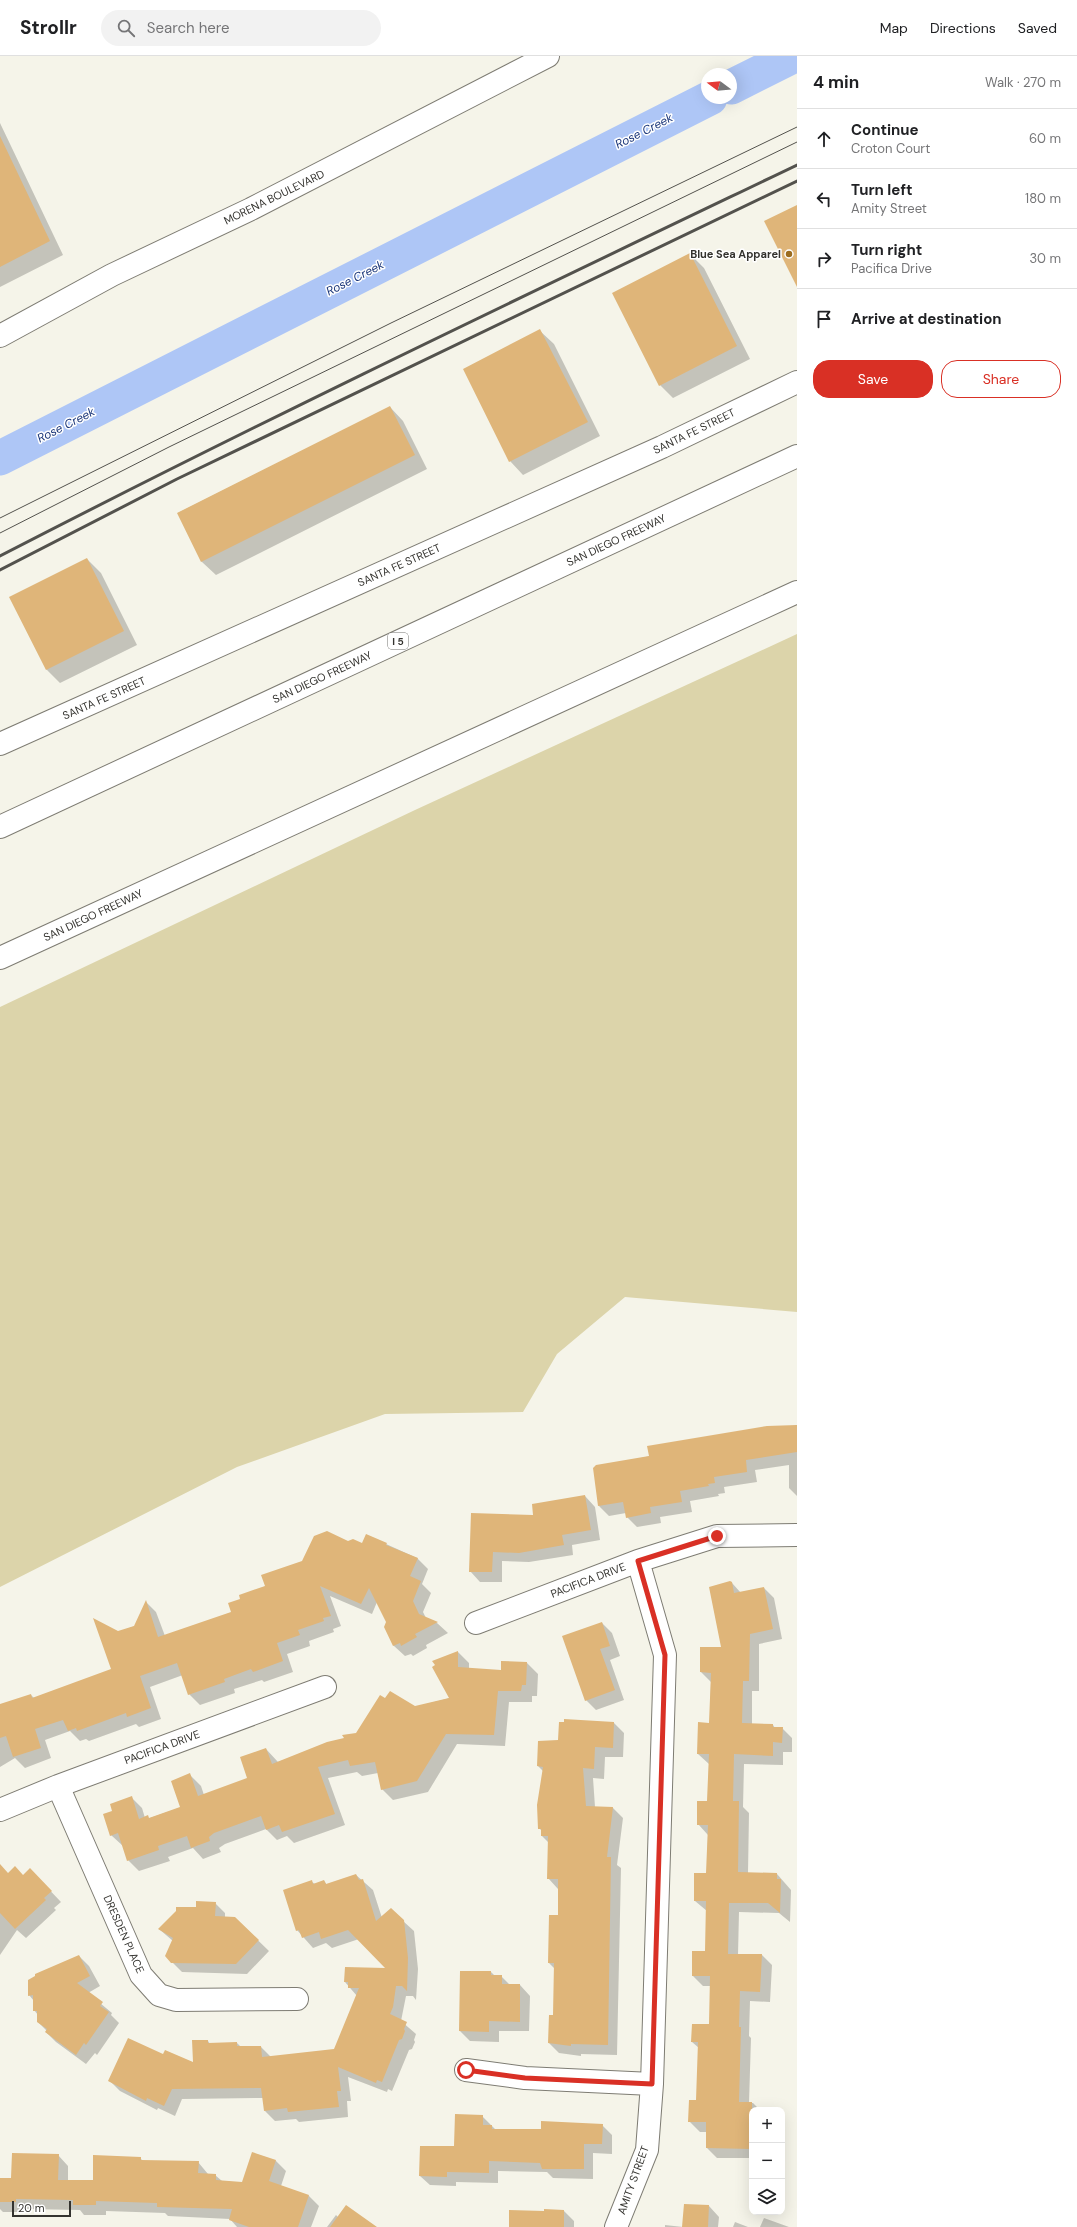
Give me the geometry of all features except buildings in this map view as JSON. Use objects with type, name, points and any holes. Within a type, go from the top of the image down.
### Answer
[{"type":"main road","name":"MORENA BOULEVARD","points":[[0,336],[112,275],[251,209],[548,56]]},
{"type":"main road","name":"SANTA FE STREET","points":[[0,744],[662,447],[797,382]]},
{"type":"main road","name":"SAN DIEGO FREEWAY","points":[[0,826],[797,456]]},
{"type":"main road","name":"SAN DIEGO FREEWAY","points":[[0,958],[797,592]]},
{"type":"main road","name":"PACIFICA DRIVE","points":[[476,1623],[638,1561],[717,1536],[797,1536]]},
{"type":"main road","name":"AMITY STREET","points":[[616,2227],[647,2150],[652,2084],[665,1655],[638,1561]]},
{"type":"main road","name":"PACIFICA DRIVE","points":[[0,1810],[58,1786],[325,1687]]},
{"type":"main road","name":"DRESDEN PLACE","points":[[58,1786],[141,1975],[159,1995],[176,2000],[297,1999]]},
{"type":"main road","points":[[466,2070],[525,2078],[652,2084]]},
{"type":"shaded area","points":[[797,634],[797,1312],[625,1297],[557,1354],[523,1412],[385,1414],[237,1467],[0,1587],[0,1007],[415,810]]},
{"type":"waterway","name":"Rose Creek","points":[[737,84],[793,56]]},
{"type":"waterway","name":"Rose Creek","points":[[0,458],[701,103]]},
{"type":"tram line","points":[[0,518],[391,323],[797,127]]},
{"type":"tram line","points":[[0,533],[169,447],[797,142]]},
{"type":"railway","points":[[0,556],[297,406],[797,165]]},
{"type":"railway","points":[[0,570],[177,479],[797,181]]},
{"type":"place","name":"Blue Sea Apparel","points":[[789,254]]},
{"type":"route","points":[[466,2070],[525,2078],[652,2084],[665,1655],[638,1561],[717,1536]]}]
